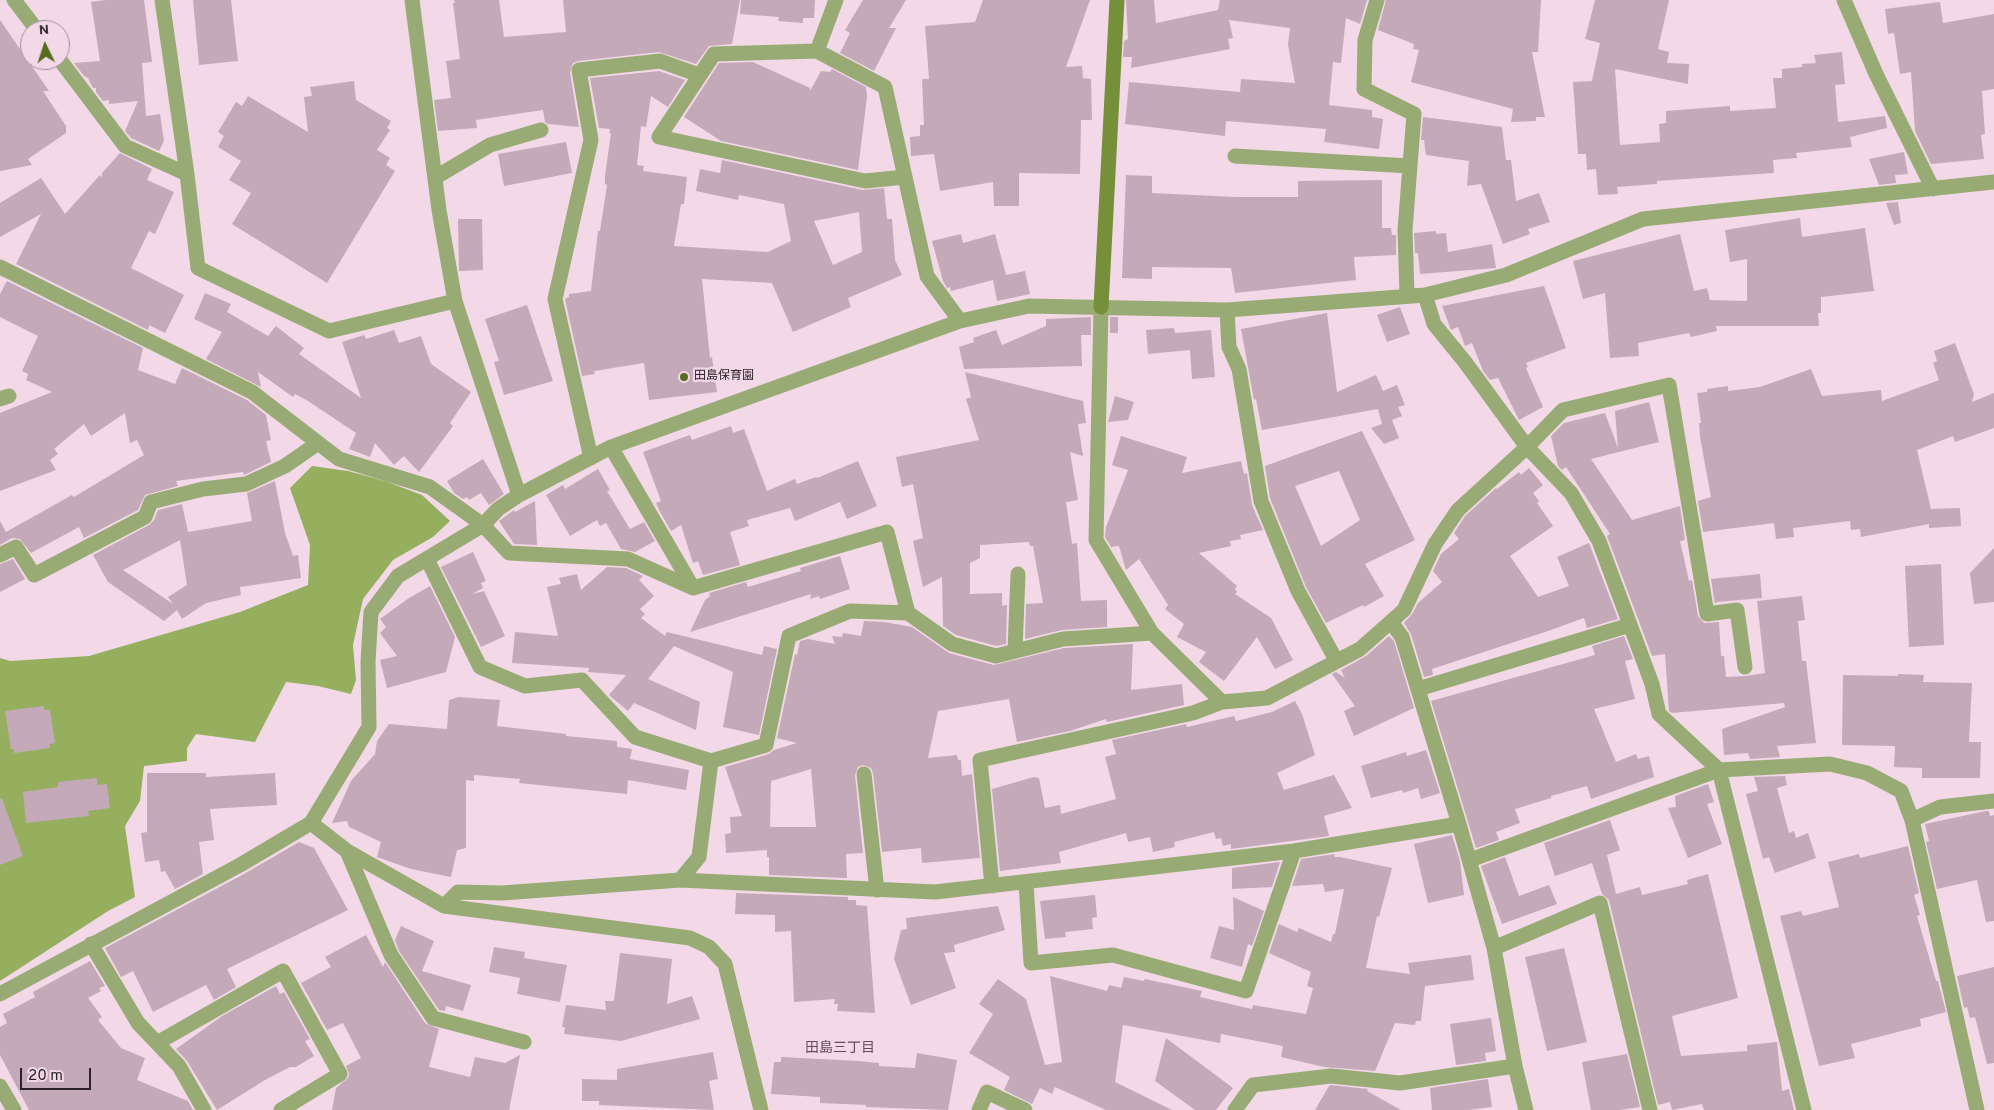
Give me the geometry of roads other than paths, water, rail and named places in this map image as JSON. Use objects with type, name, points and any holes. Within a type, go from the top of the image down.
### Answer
[{"type":"street","points":[[14,0],[29,20]]},
{"type":"street","points":[[162,0],[187,174],[198,268],[328,331],[455,301]]},
{"type":"street","points":[[412,0],[439,210],[455,301],[519,495]]},
{"type":"street","points":[[816,51],[836,0]]},
{"type":"street","points":[[1117,0],[1101,307],[1096,540],[1152,633],[1222,702]]},
{"type":"street","points":[[1377,0],[1364,40],[1364,89],[1414,114],[1405,230],[1407,295]]},
{"type":"street","points":[[1844,0],[1876,74],[1933,189]]},
{"type":"street","points":[[905,177],[865,181],[659,137],[714,54],[816,51],[885,87],[905,177],[927,276],[960,321]]},
{"type":"street","points":[[591,458],[555,299],[591,140],[579,70],[660,61],[699,75]]},
{"type":"street","points":[[68,70],[125,146],[187,174]]},
{"type":"street","points":[[436,177],[490,145],[541,130]]},
{"type":"street","points":[[1234,156],[1410,166]]},
{"type":"street","points":[[0,994],[240,865],[310,823],[369,727],[368,661],[372,612],[398,576],[483,525],[498,509],[519,495],[611,447],[960,321],[1029,306],[1227,310],[1425,294],[1506,275],[1643,219],[1994,182]]},
{"type":"street","points":[[0,267],[252,392],[340,459],[430,487],[483,525],[509,553],[628,559],[693,588],[887,532],[908,614]]},
{"type":"street","points":[[1425,294],[1434,324],[1465,362],[1527,447],[1571,493],[1599,541],[1652,684],[1659,714],[1719,770],[1804,1110]]},
{"type":"street","points":[[1227,310],[1229,347],[1239,369],[1261,501],[1298,590],[1336,660]]},
{"type":"street","points":[[992,886],[980,760],[1194,713],[1222,702],[1267,698],[1360,649],[1404,610],[1435,544],[1458,510],[1527,447],[1563,410],[1669,384],[1707,614],[1737,610],[1745,667]]},
{"type":"street","points":[[0,555],[16,547],[34,575],[145,517],[151,502],[203,489],[246,484],[284,466],[318,443]]},
{"type":"street","points":[[611,447],[693,588]]},
{"type":"street","points":[[427,559],[480,667],[525,686],[582,680],[635,737],[712,761],[766,745],[789,636],[850,611],[908,614],[952,644],[996,656],[1063,639],[1152,633]]},
{"type":"street","points":[[1014,651],[1018,574]]},
{"type":"street","points":[[1391,622],[1402,637],[1470,860],[1494,948],[1515,1066],[1526,1110]]},
{"type":"street","points":[[1418,689],[1630,625]]},
{"type":"street","points":[[680,880],[699,856],[712,761]]},
{"type":"street","points":[[1470,860],[1719,770],[1830,764],[1867,773],[1901,791],[1912,820],[1977,1110]]},
{"type":"street","points":[[864,774],[876,890]]},
{"type":"street","points":[[1912,820],[1940,807],[1994,801]]},
{"type":"street","points":[[310,823],[347,851],[444,906],[690,938],[709,947],[725,964],[761,1110]]},
{"type":"street","points":[[444,906],[458,892],[502,893],[680,880],[935,892],[1026,883],[1294,850],[1459,824]]},
{"type":"street","points":[[1026,883],[1031,963],[1113,955],[1246,991],[1294,850]]},
{"type":"street","points":[[347,851],[391,955],[433,1018],[524,1042]]},
{"type":"street","points":[[1494,948],[1600,903],[1650,1110]]},
{"type":"street","points":[[91,944],[138,1023],[180,1066],[204,1110]]},
{"type":"street","points":[[157,1043],[283,971],[340,1074],[281,1110]]},
{"type":"street","points":[[1235,1110],[1253,1085],[1331,1076],[1400,1083],[1515,1066]]},
{"type":"street","points":[[0,1086],[14,1110]]},
{"type":"street","points":[[979,1110],[987,1092],[1024,1110]]},
{"type":"place","name":"田島保育園","points":[[684,377]]},
{"type":"district","name":"田島三丁目","points":[[840,1049]]}]
